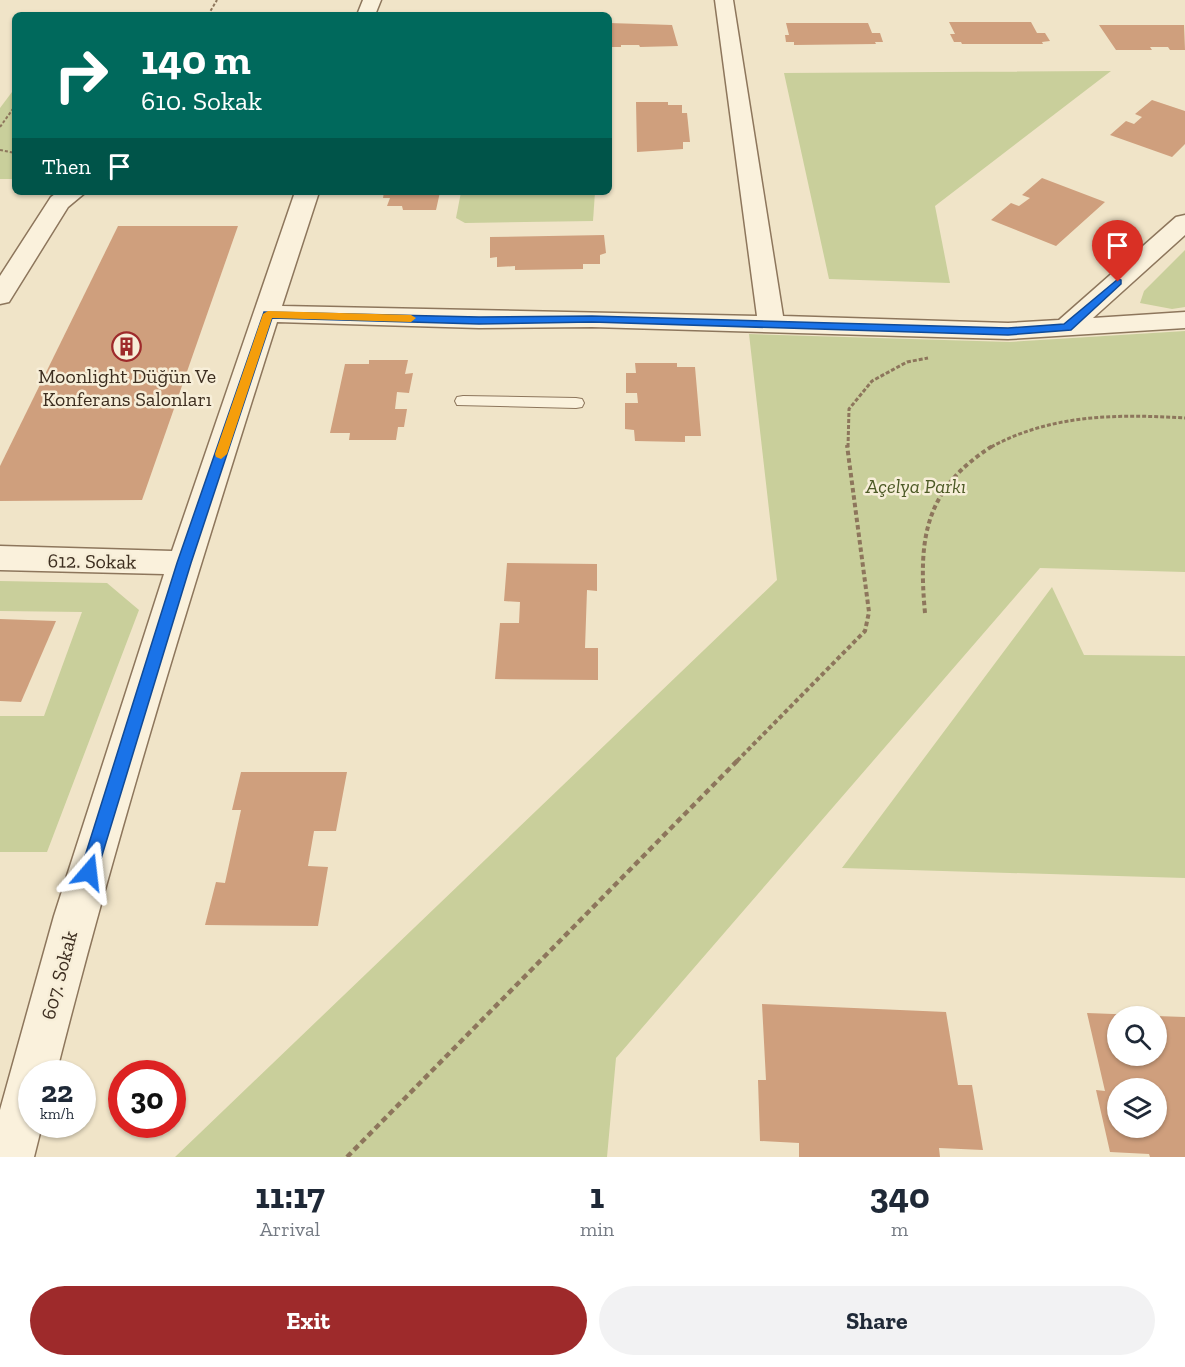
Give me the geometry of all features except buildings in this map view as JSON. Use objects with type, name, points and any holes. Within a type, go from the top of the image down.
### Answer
[{"type":"street","points":[[724,0],[771,324]]},
{"type":"street","points":[[0,297],[59,202],[70,195]]},
{"type":"street","name":"607. Sokak","points":[[36,1060],[75,916],[184,563],[306,195]]},
{"type":"street","points":[[1067,327],[1185,222]]},
{"type":"street","points":[[268,314],[479,320],[592,319],[1008,331],[1185,320]]},
{"type":"street","name":"612. Sokak","points":[[0,558],[184,563]]},
{"type":"street","name":"607. Sokak","points":[[10,1157],[18,1128]]},
{"type":"lane","points":[[463,401],[576,403]]},
{"type":"path","points":[[0,127],[12,110]]},
{"type":"path","points":[[347,1157],[865,631],[869,612],[847,442],[849,409],[872,381],[907,362],[930,358]]},
{"type":"path","points":[[925,613],[921,564],[929,516],[956,474],[997,443],[1051,422],[1103,416],[1143,415],[1185,418]]},
{"type":"green space","points":[[1111,71],[935,206],[950,283],[829,279],[784,73]]},
{"type":"green space","points":[[12,92],[12,179],[0,179],[0,108]]},
{"type":"green space","points":[[460,195],[595,195],[593,221],[465,223],[456,218]]},
{"type":"green space","points":[[1185,250],[1185,307],[1172,309],[1140,303],[1144,291]]},
{"type":"green space","name":"Açelya Parkı","points":[[1185,331],[1185,572],[1040,568],[616,1058],[607,1157],[175,1157],[777,580],[749,334],[1010,342]]},
{"type":"green space","points":[[0,581],[107,583],[139,610],[47,852],[0,852],[0,716],[44,716],[82,612],[0,611]]},
{"type":"green space","points":[[1052,587],[1084,655],[1185,656],[1185,878],[842,868]]},
{"type":"slow traffic","points":[[221,454],[268,314],[411,318]]},
{"type":"place","name":"Moonlight Düğün Ve Konferans Salonları","points":[[127,346]]},
{"type":"route","points":[[89,872],[184,563],[268,314],[479,320],[592,319],[1008,331],[1067,327],[1118,282]]}]
